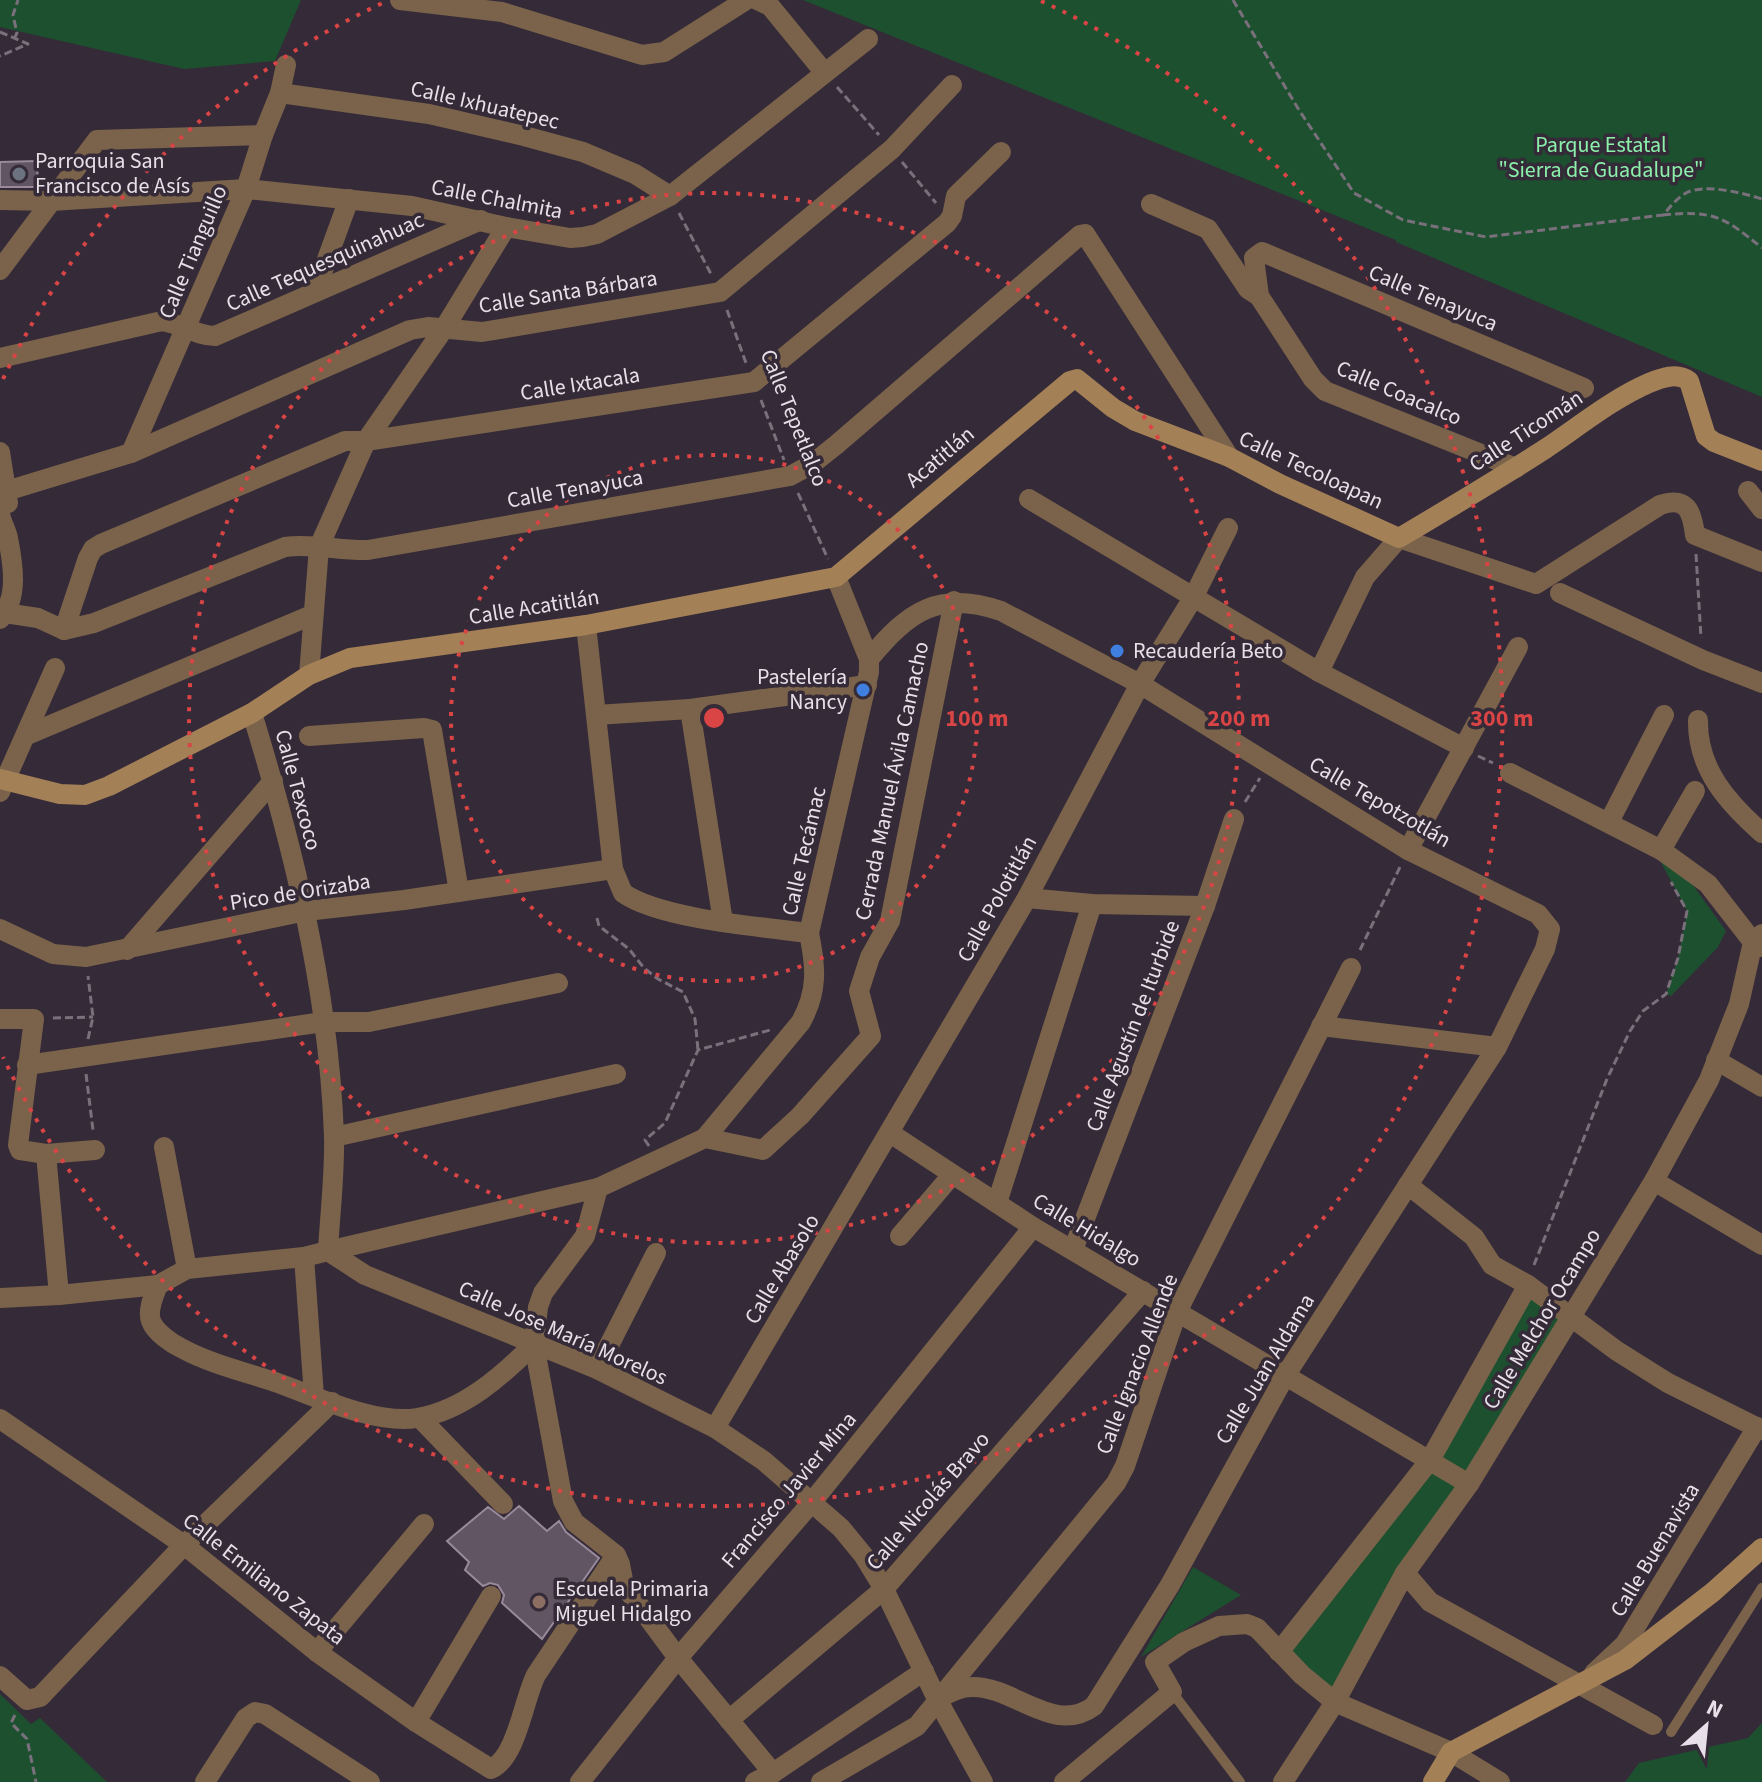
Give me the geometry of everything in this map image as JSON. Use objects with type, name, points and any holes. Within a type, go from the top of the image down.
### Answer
[{"type":"street","points":[[400,0],[502,12],[642,55],[664,52],[746,0]]},
{"type":"street","points":[[764,3],[824,72]]},
{"type":"street","name":"Calle Chalmita","points":[[0,200],[51,201],[246,189],[412,206],[506,227],[570,238],[583,237],[597,234],[670,196],[868,39]]},
{"type":"street","name":"Calle Tianguillo","points":[[131,453],[246,189],[280,93],[286,65]]},
{"type":"street","points":[[720,292],[892,149],[952,85]]},
{"type":"street","name":"Calle Ixhuatepec","points":[[280,93],[429,114],[524,136],[583,152],[622,168],[670,196]]},
{"type":"street","points":[[0,270],[97,140],[263,135]]},
{"type":"street","points":[[754,382],[947,223],[952,216],[956,196],[1001,152]]},
{"type":"street","points":[[315,292],[349,199]]},
{"type":"street","points":[[1151,204],[1208,229],[1248,289],[1259,296]]},
{"type":"street","name":"Calle Tequesquinahuac","points":[[0,358],[162,321],[188,327],[201,336],[215,336],[481,220]]},
{"type":"street","points":[[309,675],[319,547],[366,441],[445,327],[506,227]]},
{"type":"street","name":"Calle Tenayuca","points":[[64,630],[94,623],[285,547],[301,545],[348,551],[368,550],[790,476],[836,445],[1080,235],[1085,234],[1229,457]]},
{"type":"street","name":"Calle Coacalco","points":[[1262,252],[1254,258],[1259,296],[1313,379],[1325,391],[1516,468]]},
{"type":"street","name":"Calle Tenayuca","points":[[1262,252],[1584,388]]},
{"type":"street","name":"Calle Santa Bárbara","points":[[3,492],[131,453],[410,330],[445,327],[482,332],[720,292]]},
{"type":"street","name":"Calle Ticomán","points":[[1399,538],[1647,384],[1668,377],[1684,377],[1689,381],[1706,436],[1762,461]]},
{"type":"street","name":"Calle Tecoloapan","points":[[1077,379],[1135,421],[1229,457],[1280,484],[1399,538],[1536,584],[1666,503],[1674,502],[1687,508],[1693,519],[1695,535]]},
{"type":"street","name":"Acatitlán","points":[[836,577],[967,465],[1070,381],[1077,379]]},
{"type":"street","name":"Calle Ixtacala","points":[[64,630],[93,549],[345,441],[366,441],[754,382]]},
{"type":"street","points":[[0,452],[4,521],[14,591],[3,616],[38,618],[64,630]]},
{"type":"street","points":[[1748,491],[1762,509]]},
{"type":"street","points":[[1029,499],[1319,672],[1464,748]]},
{"type":"street","name":"Calle Polotitlán","points":[[890,1133],[1027,898],[1140,684],[1193,598],[1228,528]]},
{"type":"street","points":[[1695,535],[1762,562]]},
{"type":"street","points":[[1319,672],[1365,577],[1399,538]]},
{"type":"street","points":[[836,577],[869,659],[906,619],[954,601]]},
{"type":"street","name":"Calle Acatitlán","points":[[2,783],[60,794],[85,795],[109,786],[252,713],[309,675],[350,658],[586,625],[836,577]]},
{"type":"street","points":[[1560,593],[1703,660],[1762,683]]},
{"type":"street","name":"Calle Tepotzotlán","points":[[954,601],[978,603],[1001,611],[1140,684],[1408,850],[1538,914]]},
{"type":"street","name":"Cerrada Manuel Ávila Camacho","points":[[705,1138],[763,1150],[800,1116],[871,1036],[859,991],[870,957],[890,921],[954,601]]},
{"type":"street","points":[[27,735],[312,615]]},
{"type":"street","points":[[586,625],[613,869]]},
{"type":"street","points":[[1408,850],[1518,647]]},
{"type":"street","name":"Calle Tecámac","points":[[613,869],[619,887],[628,897],[644,904],[723,922],[809,933],[867,685],[869,659]]},
{"type":"street","points":[[2,783],[27,735],[55,668]]},
{"type":"street","points":[[596,715],[690,709],[867,685]]},
{"type":"street","points":[[690,709],[723,922]]},
{"type":"street","name":"Calle Texcoco","points":[[252,713],[306,911],[323,1022],[334,1137],[328,1251]]},
{"type":"street","points":[[1609,822],[1664,715]]},
{"type":"street","points":[[1698,720],[1698,734],[1710,772],[1726,800],[1762,833]]},
{"type":"street","points":[[309,736],[432,730],[459,892]]},
{"type":"street","points":[[1510,773],[1661,850],[1708,884],[1759,941]]},
{"type":"street","points":[[127,950],[273,781]]},
{"type":"street","points":[[1661,850],[1695,791]]},
{"type":"street","name":"Calle Agustín de Iturbide","points":[[1073,1250],[1205,906],[1234,819]]},
{"type":"street","name":"Pico de Orizaba","points":[[0,929],[53,954],[86,957],[306,911],[613,869]]},
{"type":"street","points":[[1027,898],[1092,904],[1205,906]]},
{"type":"street","points":[[997,1203],[1092,904]]},
{"type":"street","name":"Calle Juan Aldama","points":[[937,1699],[960,1688],[972,1687],[987,1688],[1060,1717],[1074,1717],[1094,1706],[1170,1585],[1285,1376],[1497,1047],[1549,937],[1550,929],[1538,914]]},
{"type":"street","points":[[0,1298],[158,1285],[187,1269],[304,1257],[598,1188],[705,1138],[801,1022],[811,1005],[815,987],[815,963],[809,933]]},
{"type":"street","name":"Calle Melchor Ocampo","points":[[1283,1782],[1335,1702],[1405,1573],[1469,1484],[1654,1181],[1709,1080],[1739,1004],[1759,941]]},
{"type":"street","name":"Calle Ignacio Allende","points":[[826,1781],[917,1726],[1116,1483],[1125,1466],[1177,1312],[1351,968]]},
{"type":"street","points":[[27,1065],[323,1022],[369,1022],[558,983]]},
{"type":"street","points":[[0,1019],[34,1019],[18,1145],[26,1153],[95,1150]]},
{"type":"street","points":[[1321,1026],[1497,1047]]},
{"type":"street","points":[[1716,1060],[1762,1087]]},
{"type":"street","points":[[334,1137],[616,1074]]},
{"type":"street","name":"Calle Hidalgo","points":[[890,1133],[1033,1227],[1469,1484]]},
{"type":"street","name":"Calle Abasolo","points":[[715,1428],[890,1133]]},
{"type":"street","points":[[164,1147],[187,1269]]},
{"type":"street","points":[[46,1154],[59,1295]]},
{"type":"street","points":[[900,1236],[952,1175]]},
{"type":"street","points":[[1654,1181],[1762,1245]]},
{"type":"street","points":[[1408,1185],[1479,1243],[1492,1265],[1528,1285],[1617,1351],[1668,1383],[1759,1429]]},
{"type":"street","points":[[598,1188],[585,1236],[540,1300],[534,1344],[563,1501],[574,1522],[616,1555],[624,1585],[729,1720],[764,1778],[924,1671]]},
{"type":"street","name":"Francisco Javier Mina","points":[[580,1782],[678,1658],[812,1502],[1033,1227]]},
{"type":"street","name":"Calle Jose María Morelos","points":[[328,1251],[365,1275],[597,1369],[715,1428],[764,1461],[841,1528],[864,1556],[983,1782]]},
{"type":"street","points":[[597,1369],[656,1253]]},
{"type":"street","points":[[304,1257],[323,1399]]},
{"type":"street","points":[[158,1285],[151,1321],[170,1341],[183,1349],[323,1399],[402,1420],[420,1418],[446,1409],[473,1394],[514,1364],[534,1344]]},
{"type":"street","points":[[1279,1652],[1430,1460],[1528,1285]]},
{"type":"street","name":"Calle Nicolás Bravo","points":[[729,1720],[884,1589],[1143,1291]]},
{"type":"street","points":[[0,1676],[27,1700],[40,1697],[323,1399]]},
{"type":"street","points":[[420,1418],[503,1504]]},
{"type":"street","name":"Calle Emiliano Zapata","points":[[0,1419],[184,1545],[317,1652],[416,1722],[491,1769],[501,1764],[508,1753],[536,1675],[616,1555]]},
{"type":"street","name":"Calle Buenavista","points":[[1580,1686],[1625,1644],[1759,1429]]},
{"type":"street","points":[[317,1652],[424,1524]]},
{"type":"street","points":[[1433,1782],[1451,1752],[1625,1660],[1670,1627],[1762,1548]]},
{"type":"street","points":[[1405,1573],[1430,1602],[1662,1729]]},
{"type":"street","points":[[416,1722],[491,1596]]},
{"type":"street","points":[[1064,1782],[1172,1692],[1155,1662],[1184,1642],[1219,1626],[1237,1623],[1257,1628],[1335,1702],[1451,1752],[1500,1782]]},
{"type":"street","points":[[205,1782],[246,1718],[255,1712],[265,1714],[370,1782]]},
{"type":"lane","points":[[1662,1729],[1762,1588]]},
{"type":"lane","points":[[1172,1692],[1240,1782]]},
{"type":"path","points":[[14,39],[17,33],[13,15],[18,0]]},
{"type":"path","points":[[1233,0],[1299,110],[1354,193],[1403,220],[1486,237],[1688,213],[1713,215],[1735,226],[1762,248]]},
{"type":"path","points":[[0,32],[28,44],[0,56]]},
{"type":"path","points":[[1663,215],[1689,191],[1735,190],[1762,199]]},
{"type":"path","name":"Calle Tepetlalco","points":[[670,196],[720,292],[790,476],[836,577]]},
{"type":"path","points":[[1695,535],[1703,660]]},
{"type":"path","points":[[1464,748],[1510,773]]},
{"type":"path","points":[[1234,819],[1269,764]]},
{"type":"path","points":[[1351,968],[1408,850]]},
{"type":"path","points":[[1528,1285],[1613,1067],[1643,1011],[1666,994],[1678,958],[1687,911],[1658,857],[1661,850]]},
{"type":"path","points":[[597,918],[599,926],[629,949],[644,968],[683,992],[695,1019],[698,1050],[665,1123],[645,1140],[658,1160]]},
{"type":"path","points":[[86,957],[93,1017],[84,1056],[95,1150]]},
{"type":"path","points":[[34,1019],[93,1017]]},
{"type":"path","points":[[698,1050],[772,1030]]},
{"type":"path","points":[[27,1700],[11,1723],[27,1739],[36,1782]]},
{"type":"green space","points":[[0,0],[301,0],[275,61],[184,69],[0,27]]},
{"type":"green space","name":"Parque Estatal \"Sierra de Guadalupe\"","points":[[803,0],[1762,0],[1762,397],[1396,240]]},
{"type":"green space","points":[[1658,857],[1690,881],[1726,931],[1718,947],[1671,996],[1666,994],[1678,958],[1687,911]]},
{"type":"green space","points":[[1528,1285],[1572,1317],[1335,1702],[1279,1652],[1430,1460]]},
{"type":"green space","points":[[1193,1567],[1241,1595],[1141,1657]]},
{"type":"green space","points":[[0,1694],[31,1724],[40,1718],[107,1782],[0,1782]]},
{"type":"green space","points":[[1762,1723],[1762,1782],[1625,1782],[1639,1763],[1748,1738]]},
{"type":"building","name":"Parroquia San Francisco de Asís","points":[[37,161],[38,187],[0,187],[0,162]]},
{"type":"building","name":"Escuela Primaria Miguel Hidalgo","points":[[519,1506],[547,1531],[559,1521],[566,1532],[599,1558],[542,1639],[502,1603],[504,1595],[498,1585],[490,1583],[483,1586],[465,1570],[469,1562],[447,1541],[488,1507],[504,1519]]},
{"type":"place","name":"Parroquia San Francisco de Asís","points":[[19,174]]},
{"type":"place","name":"Recaudería Beto","points":[[1117,651]]},
{"type":"place","name":"Pastelería Nancy","points":[[863,690]]},
{"type":"place","name":"Escuela Primaria Miguel Hidalgo","points":[[539,1602]]}]
